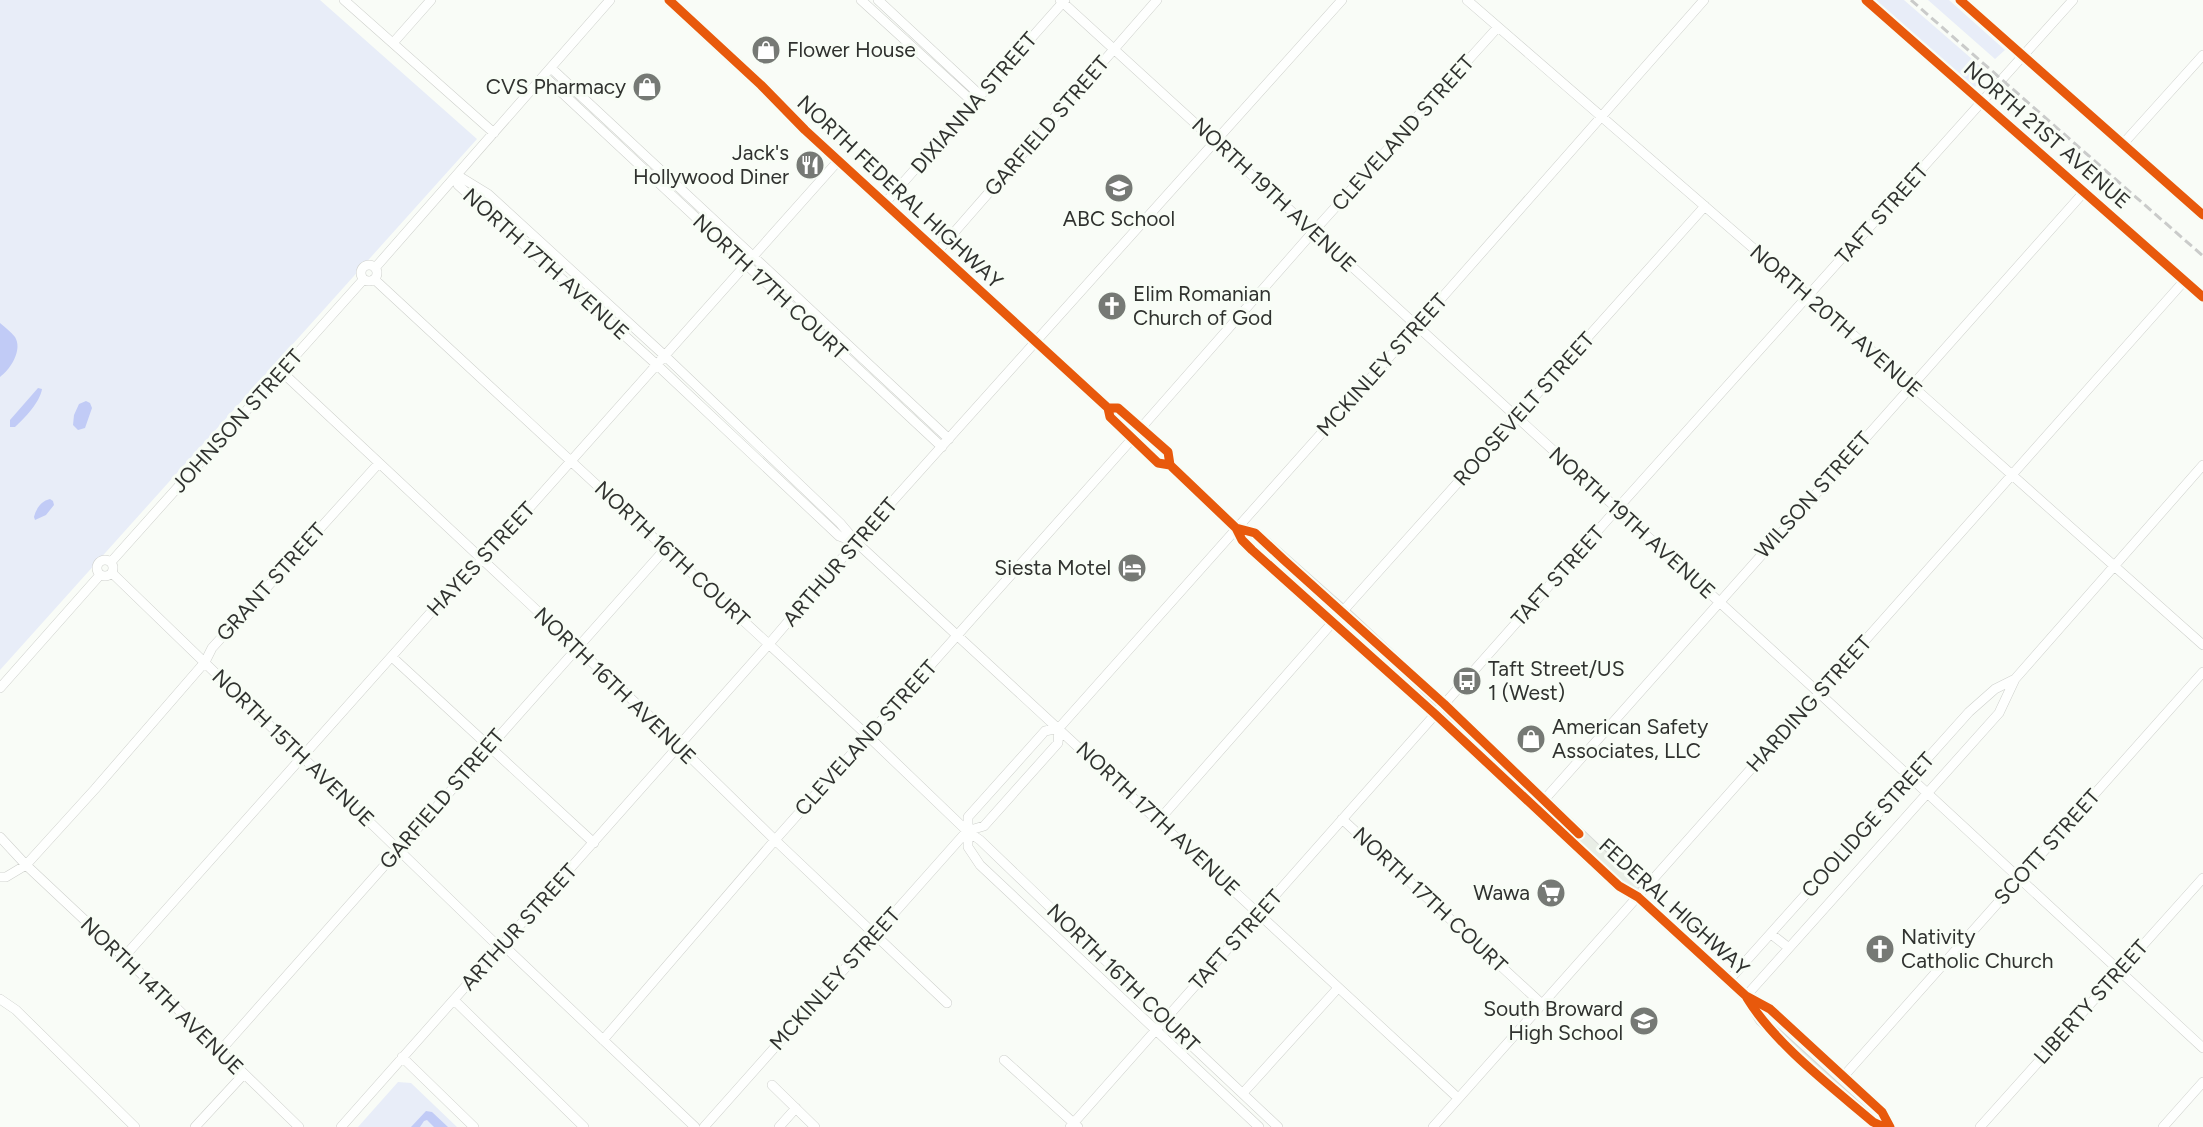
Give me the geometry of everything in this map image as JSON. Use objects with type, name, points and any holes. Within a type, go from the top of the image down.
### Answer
[{"type":"main road","name":"NORTH FEDERAL HIGHWAY","points":[[669,0],[751,75],[838,161],[1108,408]]},
{"type":"main road","name":"NORTH 21ST AVENUE","points":[[1866,0],[2203,297]]},
{"type":"main road","points":[[1960,0],[2203,215]]},
{"type":"main road","name":"FEDERAL HIGHWAY","points":[[1170,465],[1158,463],[1110,417],[1108,408],[1118,408],[1167,452],[1170,465],[1236,528],[1242,540],[1252,550],[1435,714],[1619,886],[1638,897],[1729,980],[1746,996],[1761,1020],[1782,1041],[1873,1122],[1884,1127]]},
{"type":"main road","name":"FEDERAL HIGHWAY","points":[[1236,528],[1255,533],[1342,611],[1625,878],[1638,897]]},
{"type":"main road","name":"FEDERAL HIGHWAY","points":[[1746,996],[1770,1009],[1882,1112],[1890,1127]]},
{"type":"street","points":[[344,0],[494,133]]},
{"type":"street","points":[[393,43],[431,0]]},
{"type":"street","points":[[375,268],[610,0]]},
{"type":"street","points":[[861,0],[977,99]]},
{"type":"street","points":[[878,0],[977,99]]},
{"type":"street","name":"GARFIELD STREET","points":[[937,252],[1157,0]]},
{"type":"street","name":"ARTHUR STREET","points":[[340,1127],[594,843],[856,542],[1342,0]]},
{"type":"street","name":"NORTH 20TH AVENUE","points":[[1467,0],[1911,385],[2203,645]]},
{"type":"street","name":"MCKINLEY STREET","points":[[967,831],[968,817],[1045,731],[1059,728],[1417,327],[1704,0]]},
{"type":"street","name":"TAFT STREET","points":[[1074,1126],[1155,1030],[1435,714],[2073,0]]},
{"type":"street","name":"DIXIANNA STREET","points":[[885,203],[1062,1]]},
{"type":"street","name":"NORTH 19TH AVENUE","points":[[1062,1],[2203,1048]]},
{"type":"street","name":"CLEVELAND STREET","points":[[1141,428],[1498,27]]},
{"type":"street","points":[[2122,145],[2203,55]]},
{"type":"street","name":"NORTH 17TH COURT","points":[[551,68],[942,447]]},
{"type":"street","name":"NORTH 17TH COURT","points":[[544,76],[949,439]]},
{"type":"street","points":[[599,127],[606,119]]},
{"type":"street","name":"HAYES STREET","points":[[124,957],[472,565],[482,561],[838,161]]},
{"type":"street","name":"NORTH 17TH AVENUE","points":[[457,175],[488,195],[664,355],[840,523],[856,542],[1458,1098]]},
{"type":"street","name":"NORTH 17TH AVENUE","points":[[457,175],[458,185],[656,364],[839,536],[856,542]]},
{"type":"street","name":"WILSON STREET","points":[[1544,800],[2084,192]]},
{"type":"street","name":"ROOSEVELT STREET","points":[[1342,611],[1704,206]]},
{"type":"street","points":[[368,265],[375,268],[377,275],[374,279],[369,282],[363,280],[360,273],[362,267],[368,265]]},
{"type":"street","name":"NORTH 16TH COURT","points":[[374,279],[868,736],[967,831],[987,847],[1157,1010],[1164,1020],[1278,1127]]},
{"type":"street","name":"JOHNSON STREET","points":[[111,562],[363,280]]},
{"type":"street","name":"HARDING STREET","points":[[1433,1127],[1544,1005],[2185,280]]},
{"type":"street","name":"NORTH 16TH AVENUE","points":[[282,372],[680,744],[687,754],[775,840],[947,1003]]},
{"type":"street","name":"CLEVELAND STREET","points":[[603,1040],[775,840],[1132,439]]},
{"type":"street","name":"GRANT STREET","points":[[26,865],[205,662],[212,648],[379,463]]},
{"type":"street","name":"COOLIDGE STREET","points":[[1746,996],[1998,713],[2014,679],[2096,589],[2113,566],[2203,465]]},
{"type":"street","name":"GARFIELD STREET","points":[[220,1051],[666,548]]},
{"type":"street","points":[[106,559],[114,567],[112,573],[106,576],[100,575],[97,568],[99,563],[106,559]]},
{"type":"street","name":"NORTH 15TH AVENUE","points":[[112,573],[398,850],[695,1127]]},
{"type":"street","points":[[0,688],[100,575]]},
{"type":"street","points":[[1159,820],[1332,622]]},
{"type":"street","points":[[392,657],[594,843]]},
{"type":"street","name":"SCOTT STREET","points":[[1843,1077],[2203,672]]},
{"type":"street","name":"COOLIDGE STREET","points":[[1729,980],[1983,698],[2014,679]]},
{"type":"street","name":"MCKINLEY STREET","points":[[704,1127],[967,831],[984,826],[1058,743],[1059,728]]},
{"type":"street","name":"NORTH 17TH COURT","points":[[1342,819],[1544,1005]]},
{"type":"street","points":[[967,831],[968,847],[974,857]]},
{"type":"street","name":"NORTH 14TH AVENUE","points":[[0,837],[26,865],[298,1127]]},
{"type":"street","points":[[949,852],[962,852],[974,857]]},
{"type":"street","name":"NORTH 16TH COURT","points":[[974,857],[1259,1127]]},
{"type":"street","points":[[0,878],[26,865]]},
{"type":"street","name":"LIBERTY STREET","points":[[1980,1127],[2203,878]]},
{"type":"street","points":[[1771,934],[1789,948]]},
{"type":"street","points":[[1243,1093],[1338,987]]},
{"type":"street","points":[[0,999],[16,1010],[135,1127]]},
{"type":"street","points":[[454,1000],[584,1127]]},
{"type":"street","points":[[402,1058],[474,1127]]},
{"type":"street","points":[[1004,1060],[1074,1126]]},
{"type":"street","points":[[195,1127],[243,1075]]},
{"type":"street","points":[[2163,1127],[2203,1082]]},
{"type":"street","points":[[772,1085],[815,1127]]},
{"type":"street","points":[[779,1127],[796,1108]]},
{"type":"shaded area","points":[[0,0],[320,0],[477,139],[0,670]]},
{"type":"shaded area","points":[[1876,0],[1904,0],[1987,72],[1975,87]]},
{"type":"shaded area","points":[[1928,0],[1949,0],[2005,50],[1995,59]]},
{"type":"shaded area","points":[[398,1082],[411,1083],[457,1127],[358,1127]]},
{"type":"water","points":[[0,323],[15,337],[17,348],[11,365],[0,377]]},
{"type":"water","points":[[38,388],[42,389],[35,404],[15,427],[10,427],[10,420]]},
{"type":"water","points":[[86,401],[92,408],[85,428],[78,430],[73,425],[74,415],[79,404]]},
{"type":"water","points":[[50,499],[54,505],[46,515],[35,520],[39,506]]},
{"type":"water","points":[[426,1111],[432,1112],[448,1127],[434,1127],[427,1120],[420,1127],[411,1127]]},
{"type":"railway","points":[[1911,0],[2203,256]]},
{"type":"cycle path","points":[[669,0],[761,85],[805,130],[1108,408]]},
{"type":"cycle path","points":[[1866,0],[2203,297]]},
{"type":"cycle path","points":[[1960,0],[2203,215]]},
{"type":"cycle path","points":[[1108,408],[1110,417],[1158,463],[1170,465],[1236,528],[1242,540],[1252,550],[1435,714],[1619,886],[1638,897],[1746,996],[1770,1009],[1882,1112],[1890,1127]]},
{"type":"cycle path","points":[[1108,408],[1118,408],[1168,452],[1170,465]]},
{"type":"cycle path","points":[[1236,528],[1255,533],[1444,704],[1579,834]]},
{"type":"cycle path","points":[[1747,998],[1788,1048],[1873,1122],[1884,1127]]},
{"type":"place","name":"Flower House","points":[[766,50]]},
{"type":"place","name":"CVS Pharmacy","points":[[647,87]]},
{"type":"place","name":"Jack's Hollywood Diner","points":[[810,165]]},
{"type":"place","name":"ABC School","points":[[1119,188]]},
{"type":"place","name":"Elim Romanian Church of God","points":[[1112,306]]},
{"type":"place","name":"Siesta Motel","points":[[1132,568]]},
{"type":"place","name":"Taft Street/US 1 (West)","points":[[1467,681]]},
{"type":"place","name":"American Safety Associates, LLC","points":[[1531,739]]},
{"type":"place","name":"Wawa","points":[[1551,893]]},
{"type":"place","name":"Nativity Catholic Church","points":[[1880,949]]},
{"type":"place","name":"South Broward High School","points":[[1644,1021]]}]
